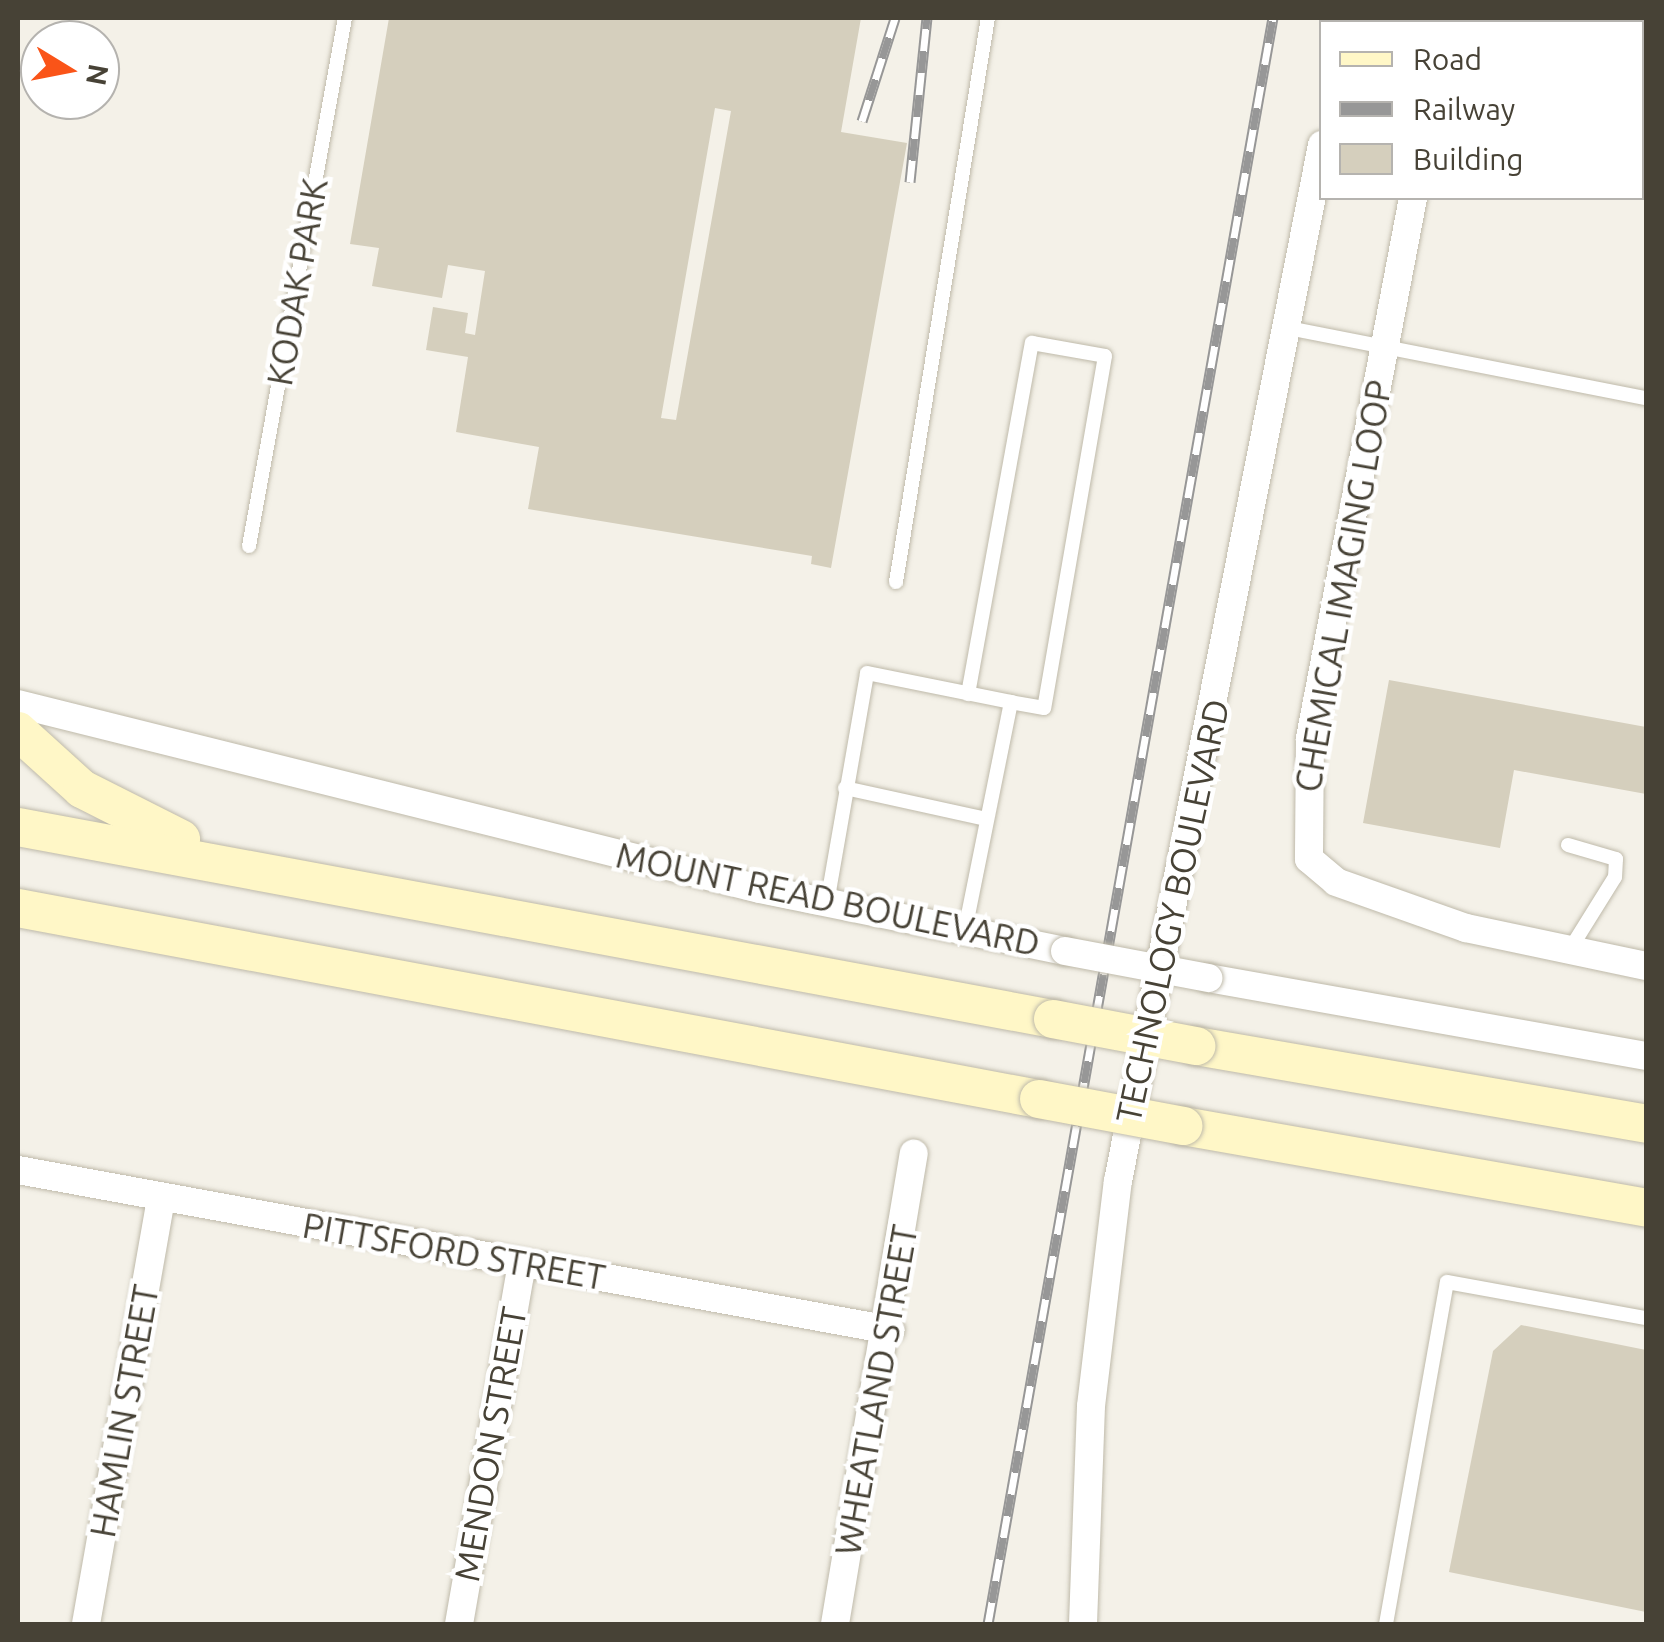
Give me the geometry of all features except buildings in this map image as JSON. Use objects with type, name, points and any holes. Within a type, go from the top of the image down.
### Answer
[{"type":"main road","points":[[18,731],[142,826],[282,874]]},
{"type":"main road","name":"MOUNT READ BOULEVARD","points":[[18,827],[1053,1020],[1646,1124]]},
{"type":"main road","points":[[18,908],[1183,1126],[1646,1208]]},
{"type":"street","name":"TECHNOLOGY BOULEVARD","points":[[1083,1624],[1091,1406],[1118,1180],[1319,161]]},
{"type":"street","name":"CHEMICAL IMAGING LOOP","points":[[1413,200],[1310,738],[1308,860],[1336,882],[1466,928],[1572,946],[1646,966]]},
{"type":"street","name":"MOUNT READ BOULEVARD","points":[[18,704],[826,903],[1208,978],[1646,1056]]},
{"type":"street","name":"WHEATLAND STREET","points":[[835,1624],[890,1330],[914,1154]]},
{"type":"street","name":"PITTSFORD STREET","points":[[18,1170],[890,1330]]},
{"type":"street","name":"HAMLIN STREET","points":[[86,1624],[162,1197]]},
{"type":"street","name":"MENDON STREET","points":[[459,1624],[522,1264]]},
{"type":"lane","name":"KODAK PARK","points":[[248,546],[345,18]]},
{"type":"lane","points":[[896,582],[988,18]]},
{"type":"lane","points":[[1288,328],[1386,343],[1646,398]]},
{"type":"lane","points":[[826,903],[867,673],[968,694],[1044,708],[1104,356],[1032,343],[968,694]]},
{"type":"lane","points":[[965,931],[1011,702]]},
{"type":"lane","points":[[844,788],[986,819]]},
{"type":"lane","points":[[1568,845],[1616,859],[1615,877],[1572,946]]},
{"type":"lane","points":[[1386,1624],[1446,1282],[1646,1318]]},
{"type":"railway","points":[[862,121],[895,18]]},
{"type":"railway","points":[[910,182],[927,18]]},
{"type":"railway","points":[[988,1624],[1273,18]]}]
